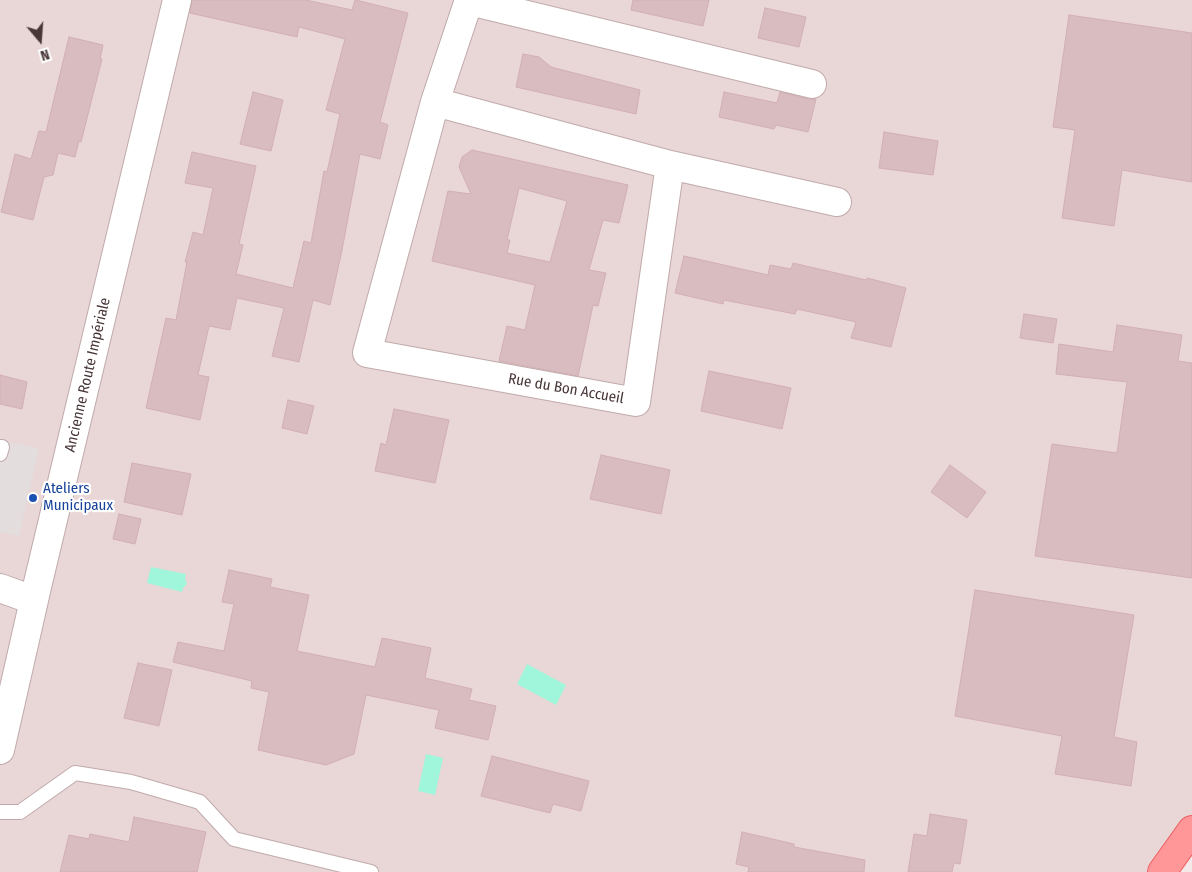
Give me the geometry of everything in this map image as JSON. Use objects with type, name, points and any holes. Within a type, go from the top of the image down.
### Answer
[{"type":"main road","points":[[1162,872],[1192,830]]},
{"type":"street","name":"Ancienne Route Impériale","points":[[0,750],[177,0]]},
{"type":"street","points":[[469,1],[812,84]]},
{"type":"street","name":"Rue du Bon Accueil","points":[[469,1],[436,102],[367,353],[636,402],[670,165]]},
{"type":"street","points":[[436,102],[670,165],[837,202]]},
{"type":"street","points":[[0,588],[34,600]]},
{"type":"street","points":[[0,600],[34,600]]},
{"type":"lane","points":[[0,447],[2,447],[0,454]]},
{"type":"lane","points":[[0,812],[20,812],[75,773],[131,782],[200,802],[234,839],[370,872]]},
{"type":"shaded area","points":[[0,0],[1192,0],[1192,830],[1162,872],[0,872]]},
{"type":"shaded area","points":[[0,440],[39,449],[19,536],[0,532]]},
{"type":"shaded area","points":[[151,567],[186,574],[187,584],[182,592],[147,583]]},
{"type":"shaded area","points":[[527,664],[566,685],[556,705],[517,684]]},
{"type":"shaded area","points":[[426,754],[443,758],[435,795],[418,791]]},
{"type":"building","points":[[192,0],[306,0],[352,10],[356,0],[408,13],[380,122],[388,125],[380,159],[360,154],[330,305],[313,300],[299,362],[272,356],[284,308],[237,298],[230,330],[209,326],[198,375],[209,377],[200,420],[146,408],[166,318],[176,320],[187,262],[185,262],[193,232],[203,235],[213,188],[185,183],[192,152],[256,166],[239,244],[243,245],[236,274],[293,288],[304,241],[311,243],[324,171],[327,172],[340,114],[326,110],[345,39],[299,27],[297,37],[190,13]]},
{"type":"building","points":[[633,0],[709,0],[703,26],[631,10]]},
{"type":"building","points":[[765,8],[806,17],[799,47],[758,38]]},
{"type":"building","points":[[1069,15],[1192,33],[1192,182],[1122,170],[1114,226],[1062,218],[1075,130],[1053,127]]},
{"type":"building","points":[[69,37],[103,45],[100,59],[102,59],[81,142],[79,141],[75,157],[58,153],[53,175],[44,177],[33,220],[1,212],[15,154],[31,159],[39,131],[46,132]]},
{"type":"building","points":[[523,54],[539,57],[551,67],[640,90],[636,114],[516,87]]},
{"type":"building","points":[[253,92],[283,100],[271,151],[240,144]]},
{"type":"building","points":[[724,92],[777,103],[780,92],[808,99],[816,99],[808,132],[776,125],[774,129],[719,117]]},
{"type":"building","points":[[884,132],[938,141],[933,175],[879,168]]},
{"type":"building","points":[[472,150],[628,185],[619,223],[603,220],[589,270],[606,273],[598,306],[593,305],[578,376],[499,361],[507,326],[525,330],[535,285],[432,261],[448,191],[471,194],[459,167],[462,157]],"holes":[[[519,188],[567,201],[550,262],[507,253],[510,240],[507,240]]]},
{"type":"building","points":[[684,256],[768,275],[770,265],[791,269],[793,263],[906,288],[891,347],[851,338],[856,322],[797,309],[795,314],[724,300],[723,304],[675,293]]},
{"type":"building","points":[[1024,314],[1057,319],[1053,343],[1020,338]]},
{"type":"building","points":[[1117,325],[1182,335],[1178,361],[1192,363],[1192,578],[1035,556],[1052,444],[1117,453],[1127,382],[1056,374],[1059,344],[1113,352]]},
{"type":"building","points":[[709,371],[791,388],[782,429],[701,411]]},
{"type":"building","points":[[0,375],[27,382],[22,409],[0,404]]},
{"type":"building","points":[[288,400],[314,406],[307,434],[282,428]]},
{"type":"building","points":[[394,409],[449,420],[435,483],[375,471],[381,443],[386,445]]},
{"type":"building","points":[[601,455],[670,470],[661,514],[590,499]]},
{"type":"building","points":[[132,463],[191,474],[182,515],[124,502]]},
{"type":"building","points":[[950,465],[986,492],[967,518],[931,492]]},
{"type":"building","points":[[119,514],[141,519],[135,544],[113,539]]},
{"type":"building","points":[[229,570],[272,579],[270,587],[309,595],[297,651],[375,667],[382,638],[431,648],[425,678],[472,689],[469,700],[496,706],[488,740],[435,728],[439,710],[366,695],[354,754],[326,765],[258,750],[269,692],[251,688],[252,681],[173,662],[178,642],[224,651],[234,604],[222,602]]},
{"type":"building","points":[[975,590],[1134,615],[1114,737],[1137,742],[1131,786],[1055,774],[1062,736],[955,716]]},
{"type":"building","points":[[138,663],[172,670],[159,726],[124,718]]},
{"type":"building","points":[[492,756],[589,781],[581,811],[553,804],[550,813],[481,796]]},
{"type":"building","points":[[930,814],[967,820],[960,864],[954,863],[952,872],[908,872],[914,834],[927,836]]},
{"type":"building","points":[[134,817],[206,832],[197,872],[60,872],[69,835],[89,839],[90,834],[129,842]]},
{"type":"building","points":[[742,832],[794,844],[794,847],[865,860],[864,872],[748,872],[749,867],[736,864]]},
{"type":"place","name":"Ateliers Municipaux","points":[[33,498]]}]
